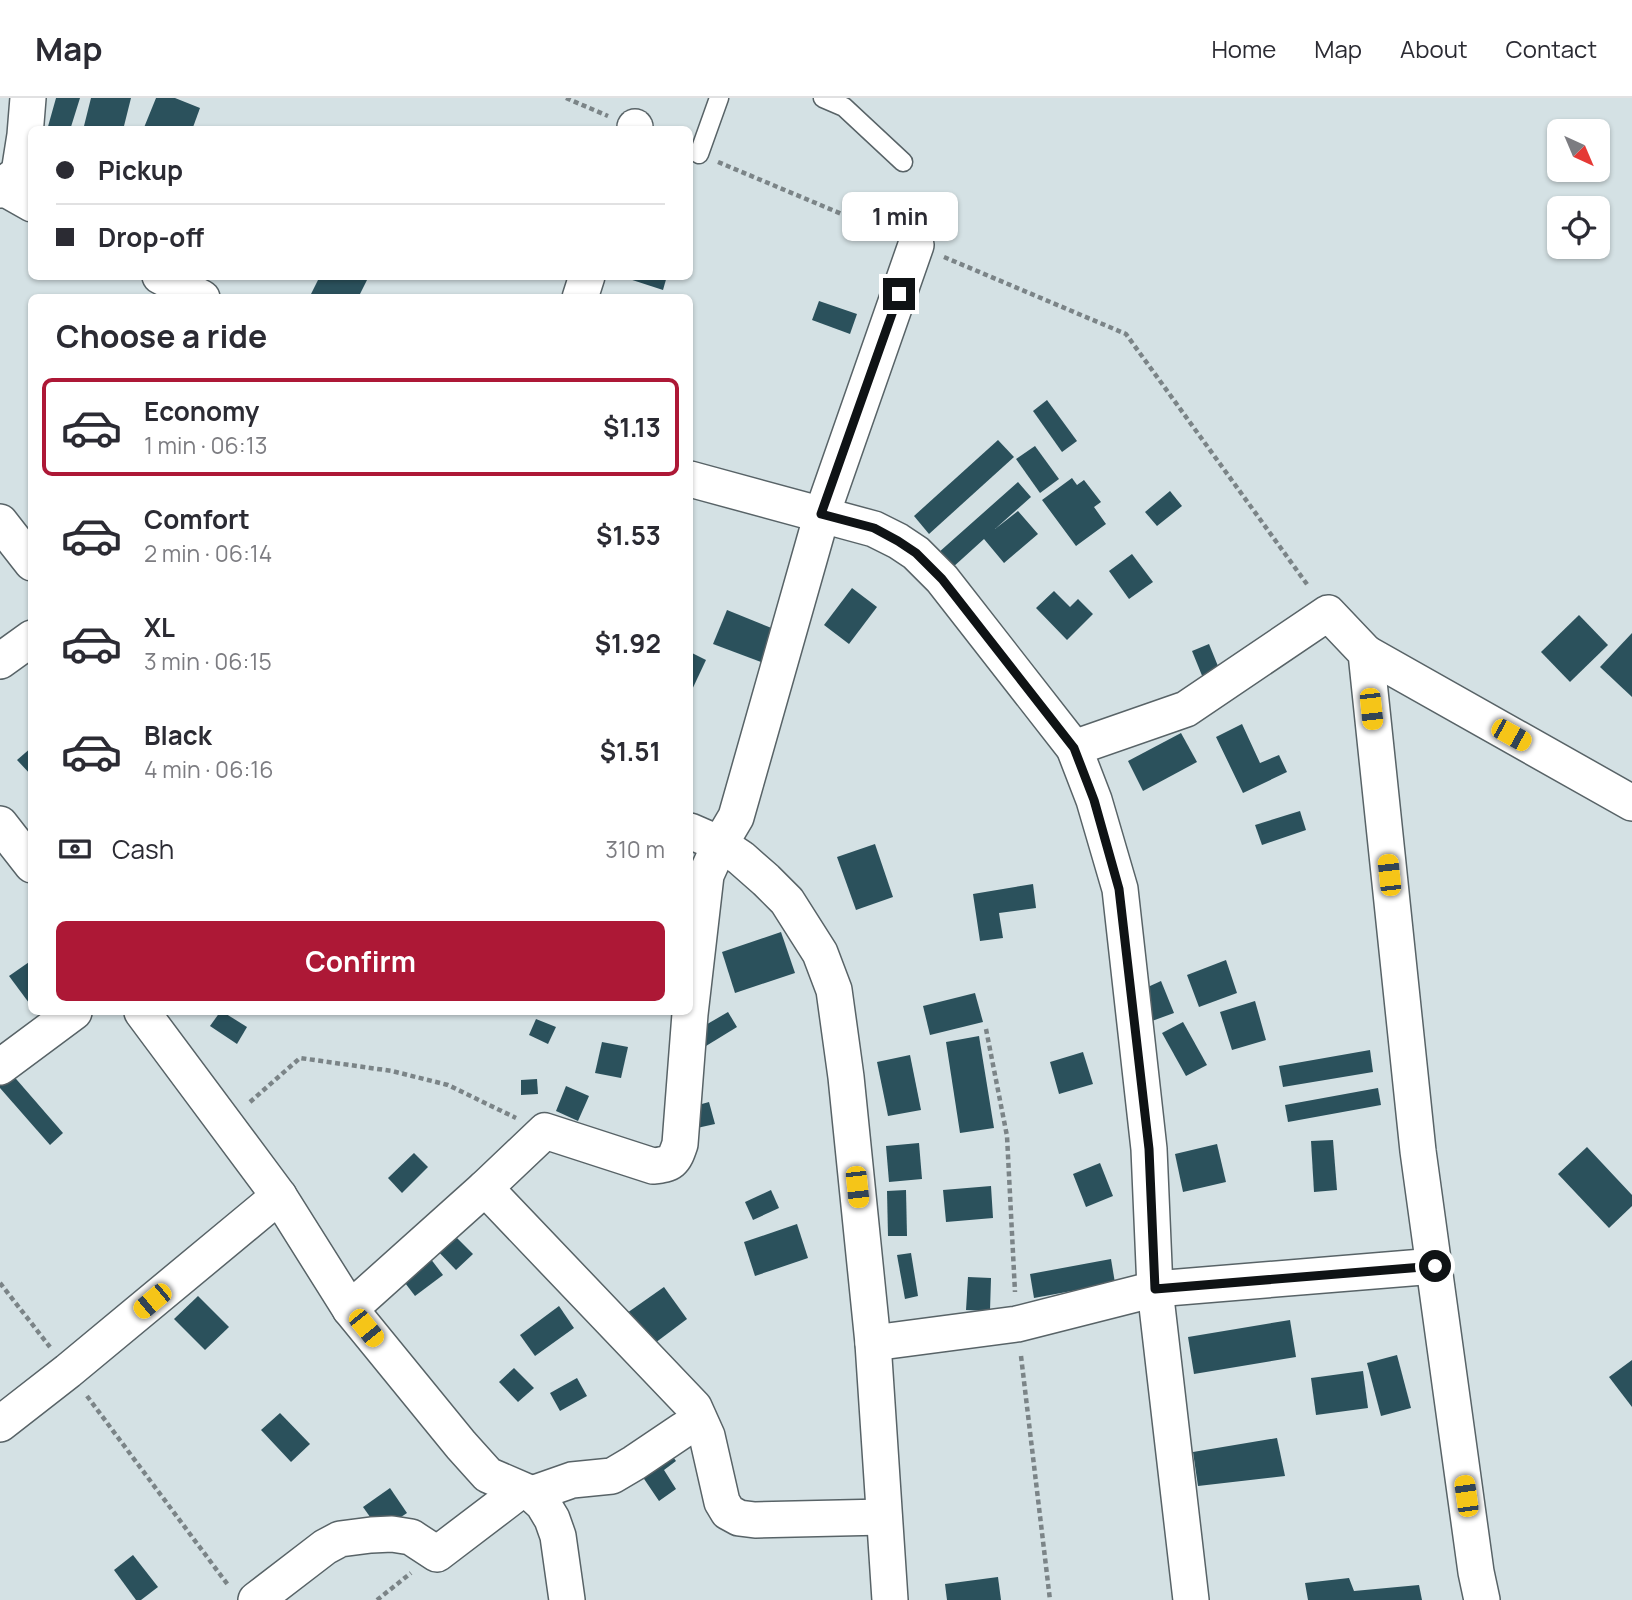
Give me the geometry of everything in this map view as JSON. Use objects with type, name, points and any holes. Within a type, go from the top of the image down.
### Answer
[{"type":"street","points":[[28,98],[19,173],[0,187],[28,202]]},
{"type":"street","points":[[705,838],[736,817],[821,514],[916,245]]},
{"type":"street","points":[[168,280],[194,294]]},
{"type":"street","points":[[693,479],[874,528],[916,553],[942,579],[1074,748],[1094,800],[1119,889],[1149,1149],[1155,1289],[1191,1600]]},
{"type":"street","points":[[0,522],[28,558]]},
{"type":"street","points":[[1074,748],[1186,709],[1328,613],[1366,653],[1632,803]]},
{"type":"street","points":[[0,661],[28,641]]},
{"type":"street","points":[[1366,653],[1417,1138],[1482,1600]]},
{"type":"street","points":[[0,824],[28,860]]},
{"type":"street","points":[[693,988],[706,875],[705,838]]},
{"type":"street","points":[[705,838],[741,858],[787,901],[820,953],[834,990],[846,1077],[873,1343],[890,1600]]},
{"type":"street","points":[[0,1067],[70,1015]]},
{"type":"street","points":[[144,1015],[279,1196],[350,1309],[488,1475],[527,1492],[543,1504],[558,1536],[567,1600]]},
{"type":"street","points":[[350,1309],[545,1131],[653,1166],[668,1164],[675,1158],[680,1144],[690,1015]]},
{"type":"street","points":[[485,1188],[694,1407],[706,1436],[722,1502],[728,1512],[738,1518],[755,1520],[884,1517]]},
{"type":"street","points":[[0,1424],[279,1196]]},
{"type":"street","points":[[873,1343],[1017,1324],[1155,1289],[1435,1266]]},
{"type":"street","points":[[243,1595],[340,1539],[382,1535],[411,1536],[437,1553],[527,1492],[572,1480],[612,1476],[683,1430]]},
{"type":"lane","points":[[699,154],[719,98]]},
{"type":"lane","points":[[823,98],[844,107],[903,162]]},
{"type":"path","points":[[699,154],[1126,334],[1328,613]]},
{"type":"path","points":[[226,1123],[300,1058],[392,1071],[448,1085],[545,1131]]},
{"type":"path","points":[[0,1283],[243,1595]]},
{"type":"building","points":[[56,98],[80,98],[71,126],[48,126]]},
{"type":"building","points":[[91,98],[131,98],[124,126],[84,126]]},
{"type":"building","points":[[156,98],[175,98],[200,108],[193,126],[145,126]]},
{"type":"building","points":[[318,280],[367,280],[360,294],[311,294]]},
{"type":"building","points":[[632,280],[666,280],[663,290]]},
{"type":"building","points":[[819,301],[857,314],[850,334],[812,320]]},
{"type":"building","points":[[1047,400],[1077,441],[1062,452],[1033,411]]},
{"type":"building","points":[[998,440],[1014,457],[929,534],[914,516]]},
{"type":"building","points":[[1035,446],[1059,479],[1040,493],[1016,459]]},
{"type":"building","points":[[1072,478],[1077,485],[1084,480],[1101,502],[1094,507],[1106,524],[1076,546],[1042,500]]},
{"type":"building","points":[[1018,482],[1031,497],[995,529],[1018,511],[1038,534],[1004,563],[984,539],[952,568],[938,553]]},
{"type":"building","points":[[1170,491],[1182,506],[1157,526],[1145,512]]},
{"type":"building","points":[[1132,554],[1153,582],[1129,599],[1109,571]]},
{"type":"building","points":[[852,588],[877,607],[849,644],[824,625]]},
{"type":"building","points":[[1054,591],[1070,607],[1078,599],[1093,614],[1067,640],[1036,608]]},
{"type":"building","points":[[727,610],[774,629],[761,662],[713,644]]},
{"type":"building","points":[[1579,615],[1608,645],[1570,682],[1541,652]]},
{"type":"building","points":[[1632,633],[1632,697],[1600,667]]},
{"type":"building","points":[[1209,644],[1220,671],[1203,678],[1192,651]]},
{"type":"building","points":[[693,654],[706,660],[693,688]]},
{"type":"building","points":[[1242,724],[1260,763],[1279,755],[1287,772],[1243,793],[1216,737]]},
{"type":"building","points":[[1181,733],[1197,762],[1143,791],[1128,761]]},
{"type":"building","points":[[28,750],[28,772],[17,760]]},
{"type":"building","points":[[1300,811],[1306,830],[1262,845],[1255,825]]},
{"type":"building","points":[[875,844],[893,897],[856,910],[837,857]]},
{"type":"building","points":[[1033,884],[1036,908],[999,913],[1003,938],[980,941],[973,894]]},
{"type":"building","points":[[781,932],[795,973],[735,993],[722,952]]},
{"type":"building","points":[[1226,960],[1237,993],[1199,1007],[1187,975]]},
{"type":"building","points":[[28,963],[28,1002],[9,976]]},
{"type":"building","points":[[1161,981],[1174,1013],[1152,1021],[1139,991]]},
{"type":"building","points":[[975,993],[983,1022],[930,1035],[923,1006]]},
{"type":"building","points":[[1255,1001],[1266,1040],[1232,1050],[1220,1012]]},
{"type":"building","points":[[728,1012],[737,1027],[706,1046],[697,1030]]},
{"type":"building","points":[[218,1015],[228,1015],[247,1027],[237,1044],[210,1026]]},
{"type":"building","points":[[536,1019],[556,1027],[548,1044],[529,1035]]},
{"type":"building","points":[[1183,1022],[1207,1065],[1186,1076],[1162,1033]]},
{"type":"building","points":[[979,1036],[994,1128],[960,1133],[946,1042]]},
{"type":"building","points":[[602,1042],[628,1047],[621,1078],[595,1073]]},
{"type":"building","points":[[1370,1050],[1373,1072],[1283,1087],[1279,1066]]},
{"type":"building","points":[[1083,1052],[1093,1084],[1059,1094],[1050,1062]]},
{"type":"building","points":[[910,1055],[921,1110],[888,1116],[877,1062]]},
{"type":"building","points":[[4,1065],[63,1133],[50,1145],[0,1088],[0,1068]]},
{"type":"building","points":[[537,1079],[538,1094],[521,1095],[521,1080]]},
{"type":"building","points":[[566,1086],[589,1096],[578,1121],[556,1111]]},
{"type":"building","points":[[1378,1088],[1381,1105],[1288,1122],[1285,1105]]},
{"type":"building","points":[[709,1102],[715,1124],[697,1128],[691,1107]]},
{"type":"building","points":[[1333,1140],[1337,1190],[1314,1192],[1311,1141]]},
{"type":"building","points":[[919,1143],[922,1179],[889,1182],[886,1146]]},
{"type":"building","points":[[1217,1144],[1226,1182],[1183,1192],[1175,1154]]},
{"type":"building","points":[[1587,1147],[1632,1195],[1632,1206],[1609,1228],[1558,1174]]},
{"type":"building","points":[[414,1153],[428,1167],[402,1193],[388,1178]]},
{"type":"building","points":[[1100,1163],[1113,1196],[1086,1207],[1073,1174]]},
{"type":"building","points":[[991,1186],[993,1218],[946,1222],[943,1190]]},
{"type":"building","points":[[771,1190],[779,1208],[753,1220],[745,1202]]},
{"type":"building","points":[[906,1190],[907,1236],[888,1236],[887,1191]]},
{"type":"building","points":[[797,1224],[808,1258],[755,1276],[744,1242]]},
{"type":"building","points":[[447,1228],[473,1254],[456,1270],[431,1244]]},
{"type":"building","points":[[911,1253],[918,1296],[905,1299],[897,1255]]},
{"type":"building","points":[[427,1254],[443,1275],[415,1296],[399,1275]]},
{"type":"building","points":[[1111,1259],[1115,1283],[1034,1298],[1030,1274]]},
{"type":"building","points":[[968,1277],[991,1278],[990,1311],[966,1310]]},
{"type":"building","points":[[664,1287],[687,1319],[651,1346],[627,1313]]},
{"type":"building","points":[[198,1296],[229,1327],[205,1350],[174,1319]]},
{"type":"building","points":[[559,1306],[574,1328],[535,1356],[520,1335]]},
{"type":"building","points":[[1290,1320],[1296,1357],[1194,1374],[1188,1337]]},
{"type":"building","points":[[1397,1355],[1411,1408],[1381,1416],[1367,1363]]},
{"type":"building","points":[[1632,1360],[1632,1407],[1609,1377]]},
{"type":"building","points":[[514,1368],[534,1388],[518,1402],[499,1382]]},
{"type":"building","points":[[1363,1371],[1368,1408],[1316,1415],[1311,1378]]},
{"type":"building","points":[[577,1378],[587,1396],[560,1411],[550,1393]]},
{"type":"building","points":[[280,1413],[310,1444],[291,1462],[261,1430]]},
{"type":"building","points":[[1277,1438],[1285,1476],[1198,1486],[1193,1452]]},
{"type":"building","points":[[665,1446],[676,1461],[664,1470],[676,1489],[659,1501],[636,1467]]},
{"type":"building","points":[[390,1488],[407,1513],[380,1531],[363,1507]]},
{"type":"building","points":[[133,1555],[158,1587],[141,1600],[136,1600],[114,1570]]},
{"type":"building","points":[[998,1577],[1001,1600],[947,1600],[945,1584]]},
{"type":"building","points":[[1349,1578],[1354,1591],[1419,1585],[1422,1600],[1308,1600],[1305,1583]]},
{"type":"route","points":[[899,294],[821,514],[874,528],[916,553],[942,579],[1074,748],[1094,800],[1119,889],[1149,1149],[1155,1289],[1435,1266]]}]
